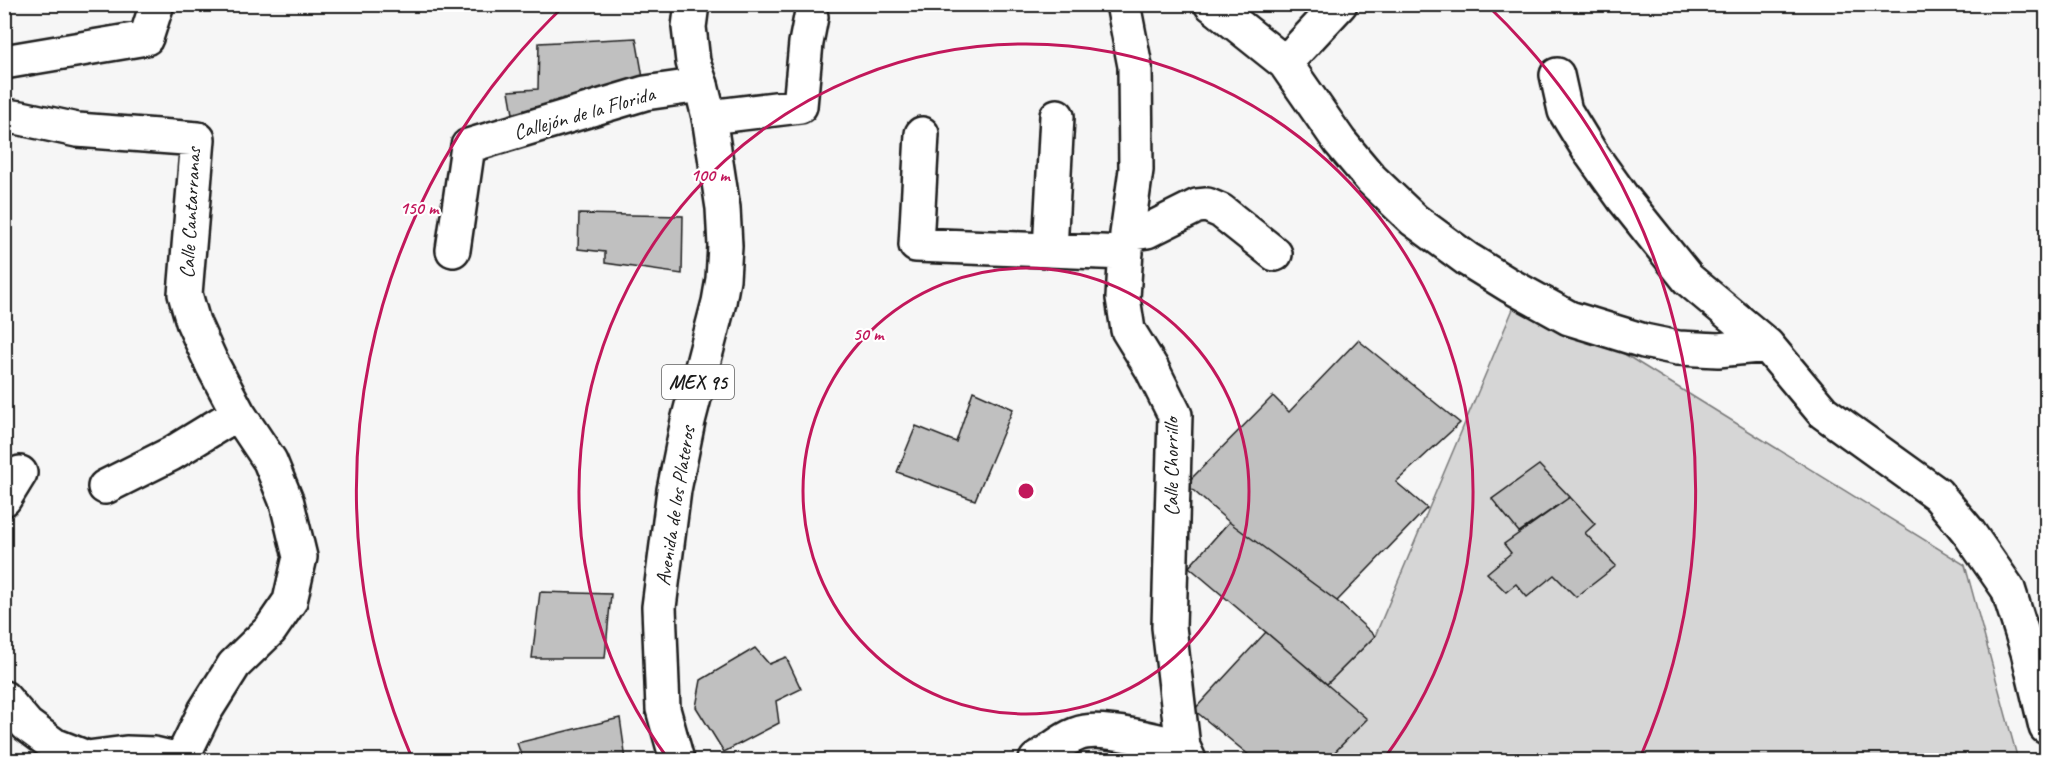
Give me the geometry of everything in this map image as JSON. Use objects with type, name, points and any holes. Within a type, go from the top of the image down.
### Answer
[{"type":"street","points":[[4,62],[146,38],[157,4]]},
{"type":"street","name":"Avenida de los Plateros","points":[[677,760],[663,709],[659,607],[674,489],[723,279],[725,246],[723,208],[709,117],[693,62],[689,27],[692,4]]},
{"type":"street","name":"Calle Chorrillo","points":[[1123,4],[1135,66],[1136,170],[1126,243],[1123,298],[1128,330],[1152,369],[1175,415],[1169,627],[1186,754]]},
{"type":"street","points":[[1211,4],[1285,63],[1340,142],[1371,179],[1414,220],[1467,259],[1509,285],[1569,318],[1644,341],[1678,348],[1718,350],[1767,345]]},
{"type":"street","points":[[1285,63],[1340,4]]},
{"type":"street","points":[[709,117],[800,106],[806,43],[812,17]]},
{"type":"street","points":[[1557,75],[1565,111],[1590,152],[1623,198],[1688,279],[1767,345],[1823,412],[1936,494],[1967,530],[2008,589],[2028,652],[2046,727]]},
{"type":"street","name":"Callejón de la Florida","points":[[453,250],[468,146],[645,93],[701,85]]},
{"type":"street","name":"Calle Cantarranas","points":[[4,116],[77,130],[198,139],[185,294],[193,322],[238,413]]},
{"type":"street","points":[[1050,250],[1057,116]]},
{"type":"street","points":[[922,134],[916,245],[1050,250],[1126,243],[1197,206],[1207,205],[1221,211],[1275,254]]},
{"type":"street","points":[[4,698],[27,724],[54,745],[87,758],[126,753],[154,754],[181,760],[205,711],[234,665],[270,630],[290,600],[300,557],[288,502],[270,461],[238,413],[171,454],[105,488]]},
{"type":"street","points":[[1036,760],[1066,740],[1085,732],[1141,738],[1186,754]]},
{"type":"shaded area","points":[[1521,290],[1965,565],[2018,760],[1251,760],[1375,636]]},
{"type":"building","points":[[636,38],[645,89],[515,125],[509,91],[538,89],[539,43]]},
{"type":"building","points":[[579,214],[683,216],[682,274],[605,263],[605,252],[578,249]]},
{"type":"building","points":[[1358,340],[1460,423],[1396,482],[1427,508],[1337,601],[1229,522],[1186,484],[1273,396],[1289,412]]},
{"type":"building","points":[[973,391],[1013,409],[975,500],[897,472],[916,426],[956,442]]},
{"type":"building","points":[[1539,465],[1570,497],[1519,532],[1492,499]]},
{"type":"building","points":[[1570,497],[1595,524],[1585,533],[1616,566],[1576,597],[1554,575],[1527,597],[1516,584],[1506,592],[1487,573],[1511,553],[1504,544]]},
{"type":"building","points":[[1229,522],[1337,601],[1375,636],[1327,684],[1189,567]]},
{"type":"building","points":[[540,592],[611,594],[605,658],[532,658]]},
{"type":"building","points":[[1266,632],[1367,719],[1327,760],[1255,760],[1194,710]]},
{"type":"building","points":[[755,648],[769,664],[786,657],[801,689],[776,701],[779,723],[724,752],[696,707],[701,680]]},
{"type":"building","points":[[620,718],[626,760],[523,760],[517,743]]}]
